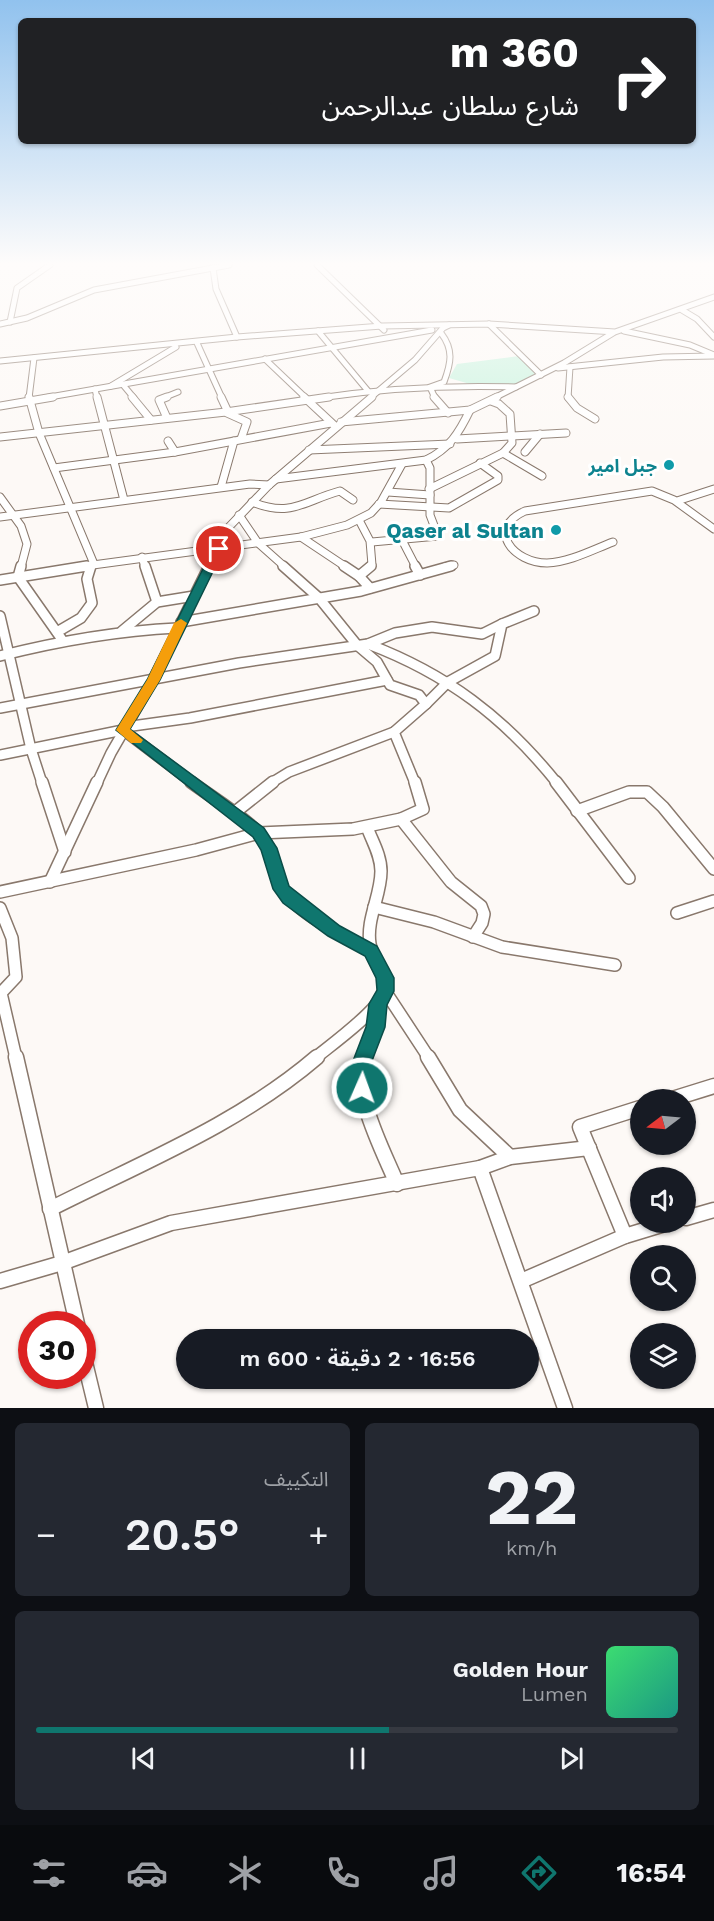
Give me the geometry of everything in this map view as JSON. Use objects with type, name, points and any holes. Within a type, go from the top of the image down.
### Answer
[{"type":"street","points":[[234,331],[237,337]]},
{"type":"street","points":[[318,331],[368,391]]},
{"type":"street","points":[[0,362],[188,344],[237,337],[322,331]]},
{"type":"street","points":[[384,331],[387,337]]},
{"type":"street","points":[[0,406],[111,386],[124,386],[332,346],[432,331]]},
{"type":"street","points":[[50,882],[124,729],[153,680],[227,529],[269,485],[336,424],[381,389],[442,331]]},
{"type":"street","points":[[430,387],[444,382],[452,362],[445,331]]},
{"type":"street","points":[[496,331],[541,375]]},
{"type":"street","points":[[613,331],[698,347],[714,356]]},
{"type":"street","points":[[54,468],[175,452],[336,424],[470,410],[556,368],[618,331]]},
{"type":"street","points":[[698,347],[714,337]]},
{"type":"street","points":[[197,343],[227,412],[247,422],[221,487]]},
{"type":"street","points":[[111,386],[175,348],[188,344]]},
{"type":"street","points":[[556,368],[663,357],[714,356]]},
{"type":"street","points":[[34,358],[29,400],[69,508],[94,564]]},
{"type":"street","points":[[265,360],[336,424]]},
{"type":"street","points":[[570,367],[568,398],[577,408],[595,419]]},
{"type":"street","points":[[0,437],[227,412],[381,389],[471,385],[516,387]]},
{"type":"street","points":[[124,386],[151,420]]},
{"type":"street","points":[[430,387],[436,401],[448,413]]},
{"type":"street","points":[[95,389],[124,500]]},
{"type":"street","points":[[167,418],[159,400],[178,392]]},
{"type":"street","points":[[388,492],[429,492],[480,463],[503,453],[512,443],[510,414],[499,404],[491,401]]},
{"type":"street","points":[[276,479],[426,460],[445,451],[454,442],[470,410]]},
{"type":"street","points":[[308,450],[566,433]]},
{"type":"street","points":[[525,453],[540,434]]},
{"type":"street","points":[[168,441],[175,452]]},
{"type":"street","points":[[503,453],[542,476]]},
{"type":"street","points":[[372,542],[438,536],[431,520],[430,468],[426,460]]},
{"type":"street","points":[[379,504],[431,508],[454,506],[498,480],[498,476],[480,463]]},
{"type":"street","points":[[0,580],[141,557],[301,537],[359,520],[371,513],[388,492],[402,464]]},
{"type":"street","points":[[0,517],[221,487],[269,485]]},
{"type":"street","points":[[677,501],[714,489]]},
{"type":"street","points":[[613,542],[553,563],[537,562],[516,554],[510,548],[504,535],[505,528],[516,514],[525,511],[645,491],[661,493],[677,501],[714,529]]},
{"type":"street","points":[[252,502],[281,511],[303,506],[336,492],[344,492],[353,500]]},
{"type":"street","points":[[0,497],[13,515],[27,544],[18,578]]},
{"type":"street","points":[[239,515],[258,543],[319,598],[357,645],[376,662],[390,685],[419,695],[426,704]]},
{"type":"street","points":[[359,520],[372,542],[372,565],[359,576]]},
{"type":"street","points":[[301,537],[359,576],[369,588]]},
{"type":"street","points":[[402,540],[420,575]]},
{"type":"street","points":[[141,557],[157,602]]},
{"type":"street","points":[[57,632],[81,618],[92,603],[87,579],[89,567],[94,564]]},
{"type":"street","points":[[4,655],[63,641],[122,631],[179,625],[369,588],[454,565]]},
{"type":"street","points":[[18,578],[63,641]]},
{"type":"street","points":[[122,631],[157,602],[194,596]]},
{"type":"street","points":[[0,708],[368,644],[395,633],[432,627],[482,634],[534,611]]},
{"type":"street","points":[[0,616],[4,655],[31,749],[65,852]]},
{"type":"street","points":[[234,813],[268,785],[289,772],[394,732],[448,682],[495,656],[502,624]]},
{"type":"street","points":[[368,644],[421,666],[473,699],[539,762],[629,878]]},
{"type":"street","points":[[0,755],[124,729],[387,680]]},
{"type":"street","points":[[124,729],[259,833],[269,848],[282,889],[289,898],[334,931],[371,951]]},
{"type":"street","points":[[0,892],[216,845],[259,833],[367,827],[401,819],[423,810],[423,802],[394,732]]},
{"type":"street","points":[[577,811],[629,792],[647,792],[663,807],[714,869]]},
{"type":"street","points":[[401,819],[451,882],[481,906],[484,914],[482,923],[473,936]]},
{"type":"street","points":[[367,827],[381,871],[368,932],[371,951],[385,978],[386,991],[391,1003],[416,1037],[460,1110],[510,1157]]},
{"type":"street","points":[[677,913],[714,901]]},
{"type":"street","points":[[374,907],[434,922],[502,947],[615,965]]},
{"type":"street","points":[[0,908],[12,938],[16,977],[0,993],[74,1311]]},
{"type":"street","points":[[50,1209],[230,1119],[286,1083],[378,1004],[386,991]]},
{"type":"street","points":[[378,1004],[376,1027],[361,1066],[362,1088],[368,1112],[397,1184]]},
{"type":"street","points":[[696,1092],[714,1086]]},
{"type":"street","points":[[625,1236],[580,1126],[630,1111]]},
{"type":"street","points":[[0,1281],[62,1263],[171,1223],[480,1168],[510,1157],[589,1148]]},
{"type":"street","points":[[480,1168],[565,1408]]},
{"type":"street","points":[[696,1215],[714,1210]]},
{"type":"street","points":[[520,1281],[635,1233]]},
{"type":"street","points":[[91,1389],[96,1408]]},
{"type":"green space","points":[[519,356],[538,375],[514,387],[470,384],[449,378],[457,364]]},
{"type":"slow traffic","points":[[136,740],[123,730],[153,680],[181,623]]},
{"type":"place","name":"جبل امير","points":[[669,465]]},
{"type":"place","name":"Qaser al Sultan","points":[[556,530]]},
{"type":"route","points":[[219,549],[210,562],[153,680],[123,730],[259,833],[269,848],[277,878],[289,898],[334,931],[371,951],[385,978],[386,991],[378,1004],[376,1027],[361,1066],[362,1088]]}]
